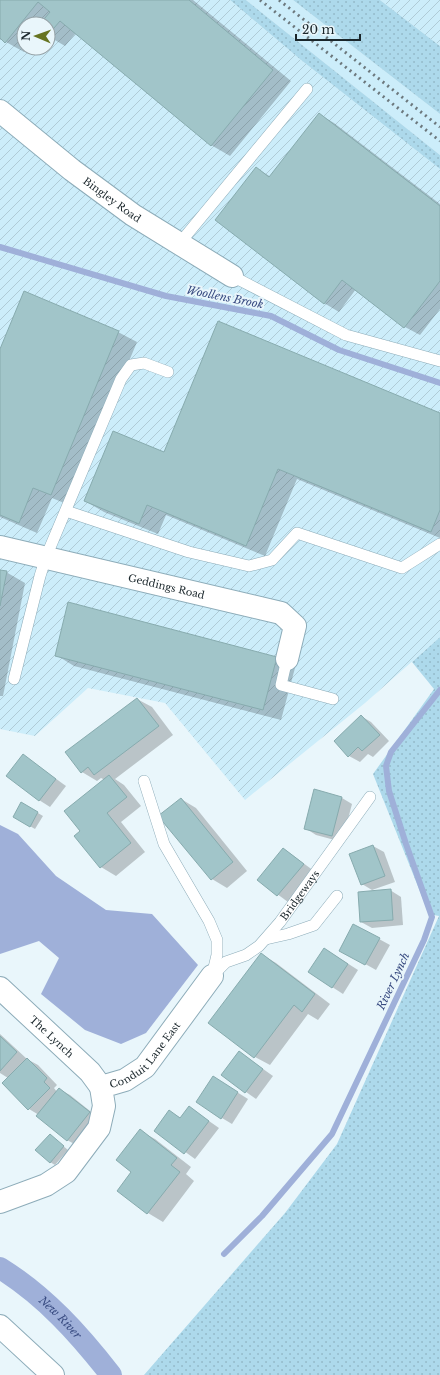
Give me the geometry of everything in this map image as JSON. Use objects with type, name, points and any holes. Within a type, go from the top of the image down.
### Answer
[{"type":"street","name":"Bingley Road","points":[[0,111],[72,170],[134,215],[232,276]]},
{"type":"street","name":"Geddings Road","points":[[0,547],[281,613],[295,626],[287,659]]},
{"type":"street","name":"Conduit Lane East","points":[[0,1202],[46,1185],[66,1172],[99,1128],[104,1106],[100,1087],[125,1080],[145,1067],[212,976]]},
{"type":"street","name":"The Lynch","points":[[0,988],[90,1072],[100,1087]]},
{"type":"street","points":[[0,1326],[53,1375]]},
{"type":"lane","points":[[179,244],[307,89]]},
{"type":"lane","points":[[232,276],[346,335],[440,361]]},
{"type":"lane","points":[[14,680],[46,557],[121,379],[131,365],[144,363],[168,372]]},
{"type":"lane","points":[[66,511],[189,552],[249,566],[272,560],[297,533],[402,568],[440,544]]},
{"type":"lane","points":[[287,659],[280,686],[333,699]]},
{"type":"lane","points":[[144,781],[164,844],[209,921],[217,940],[217,955],[212,976]]},
{"type":"lane","name":"Bridgeways","points":[[212,976],[226,962],[246,954],[266,940],[370,797]]},
{"type":"lane","points":[[266,940],[314,925],[337,896]]},
{"type":"shaded area","points":[[0,0],[230,0],[301,60],[440,169],[440,637],[365,703],[245,800],[165,703],[88,688],[35,736],[0,729]]},
{"type":"shaded area","points":[[230,0],[246,0],[440,155],[440,169],[301,60]]},
{"type":"shaded area","points":[[246,0],[293,0],[440,114],[440,155]]},
{"type":"shaded area","points":[[293,0],[380,0],[440,46],[440,114]]},
{"type":"shaded area","points":[[380,0],[440,0],[440,46]]},
{"type":"shaded area","points":[[440,637],[440,1375],[144,1375],[285,1213],[337,1144],[439,916],[429,914],[373,774],[434,689],[412,662]]},
{"type":"shaded area","points":[[0,825],[18,834],[56,876],[106,910],[152,914],[198,965],[146,1033],[121,1044],[85,1030],[41,994],[59,958],[39,941],[0,954]]},
{"type":"building","points":[[0,0],[189,0],[273,70],[211,146],[60,21],[56,26],[56,16],[47,16],[50,12],[38,2],[27,16],[16,16],[16,29],[5,43],[0,38]]},
{"type":"building","points":[[319,113],[440,206],[440,281],[404,328],[342,280],[324,304],[215,220],[256,167],[269,177]]},
{"type":"building","points":[[24,291],[119,331],[51,495],[33,488],[19,523],[0,515],[0,349]]},
{"type":"building","points":[[218,321],[440,413],[440,510],[431,532],[278,469],[246,546],[147,505],[139,524],[84,501],[113,431],[164,452]]},
{"type":"building","points":[[0,570],[7,571],[0,606]]},
{"type":"building","points":[[68,602],[277,657],[263,710],[55,656]]},
{"type":"building","points":[[137,698],[159,726],[94,775],[88,767],[81,773],[65,752]]},
{"type":"building","points":[[361,715],[380,735],[362,751],[358,747],[348,757],[334,741]]},
{"type":"building","points":[[23,754],[56,779],[39,801],[6,776]]},
{"type":"building","points":[[109,775],[127,797],[107,813],[131,843],[100,868],[74,836],[80,831],[64,811]]},
{"type":"building","points":[[314,789],[342,797],[332,836],[304,829]]},
{"type":"building","points":[[181,798],[233,862],[211,880],[158,816]]},
{"type":"building","points":[[21,802],[38,812],[30,827],[13,817]]},
{"type":"building","points":[[373,845],[385,876],[361,885],[349,854]]},
{"type":"building","points":[[283,848],[304,864],[277,896],[257,880]]},
{"type":"building","points":[[391,889],[393,920],[360,922],[358,892]]},
{"type":"building","points":[[353,924],[380,938],[365,965],[339,951]]},
{"type":"building","points":[[324,948],[348,964],[332,988],[308,972]]},
{"type":"building","points":[[261,953],[315,994],[302,1012],[294,1005],[254,1058],[208,1023]]},
{"type":"building","points":[[0,1036],[17,1052],[0,1071]]},
{"type":"building","points":[[239,1051],[263,1069],[245,1093],[221,1075]]},
{"type":"building","points":[[27,1058],[47,1078],[44,1082],[50,1088],[28,1110],[2,1083]]},
{"type":"building","points":[[213,1076],[238,1092],[221,1119],[196,1102]]},
{"type":"building","points":[[59,1088],[90,1112],[67,1141],[36,1116]]},
{"type":"building","points":[[189,1106],[209,1121],[184,1154],[154,1131],[169,1110],[180,1118]]},
{"type":"building","points":[[140,1129],[177,1158],[171,1165],[180,1172],[147,1214],[117,1191],[131,1172],[116,1160]]},
{"type":"building","points":[[50,1134],[64,1146],[50,1163],[35,1150]]},
{"type":"waterway","name":"Woollens Brook","points":[[0,247],[166,296],[271,316],[339,350],[440,383]]},
{"type":"waterway","name":"River Lynch","points":[[224,1254],[262,1216],[332,1134],[424,940],[432,917],[389,791],[386,766],[391,752],[440,690]]},
{"type":"waterway","name":"New River","points":[[0,1268],[46,1303],[74,1331],[111,1375]]},
{"type":"railway","points":[[260,0],[440,141]]},
{"type":"railway","points":[[279,0],[440,127]]}]
